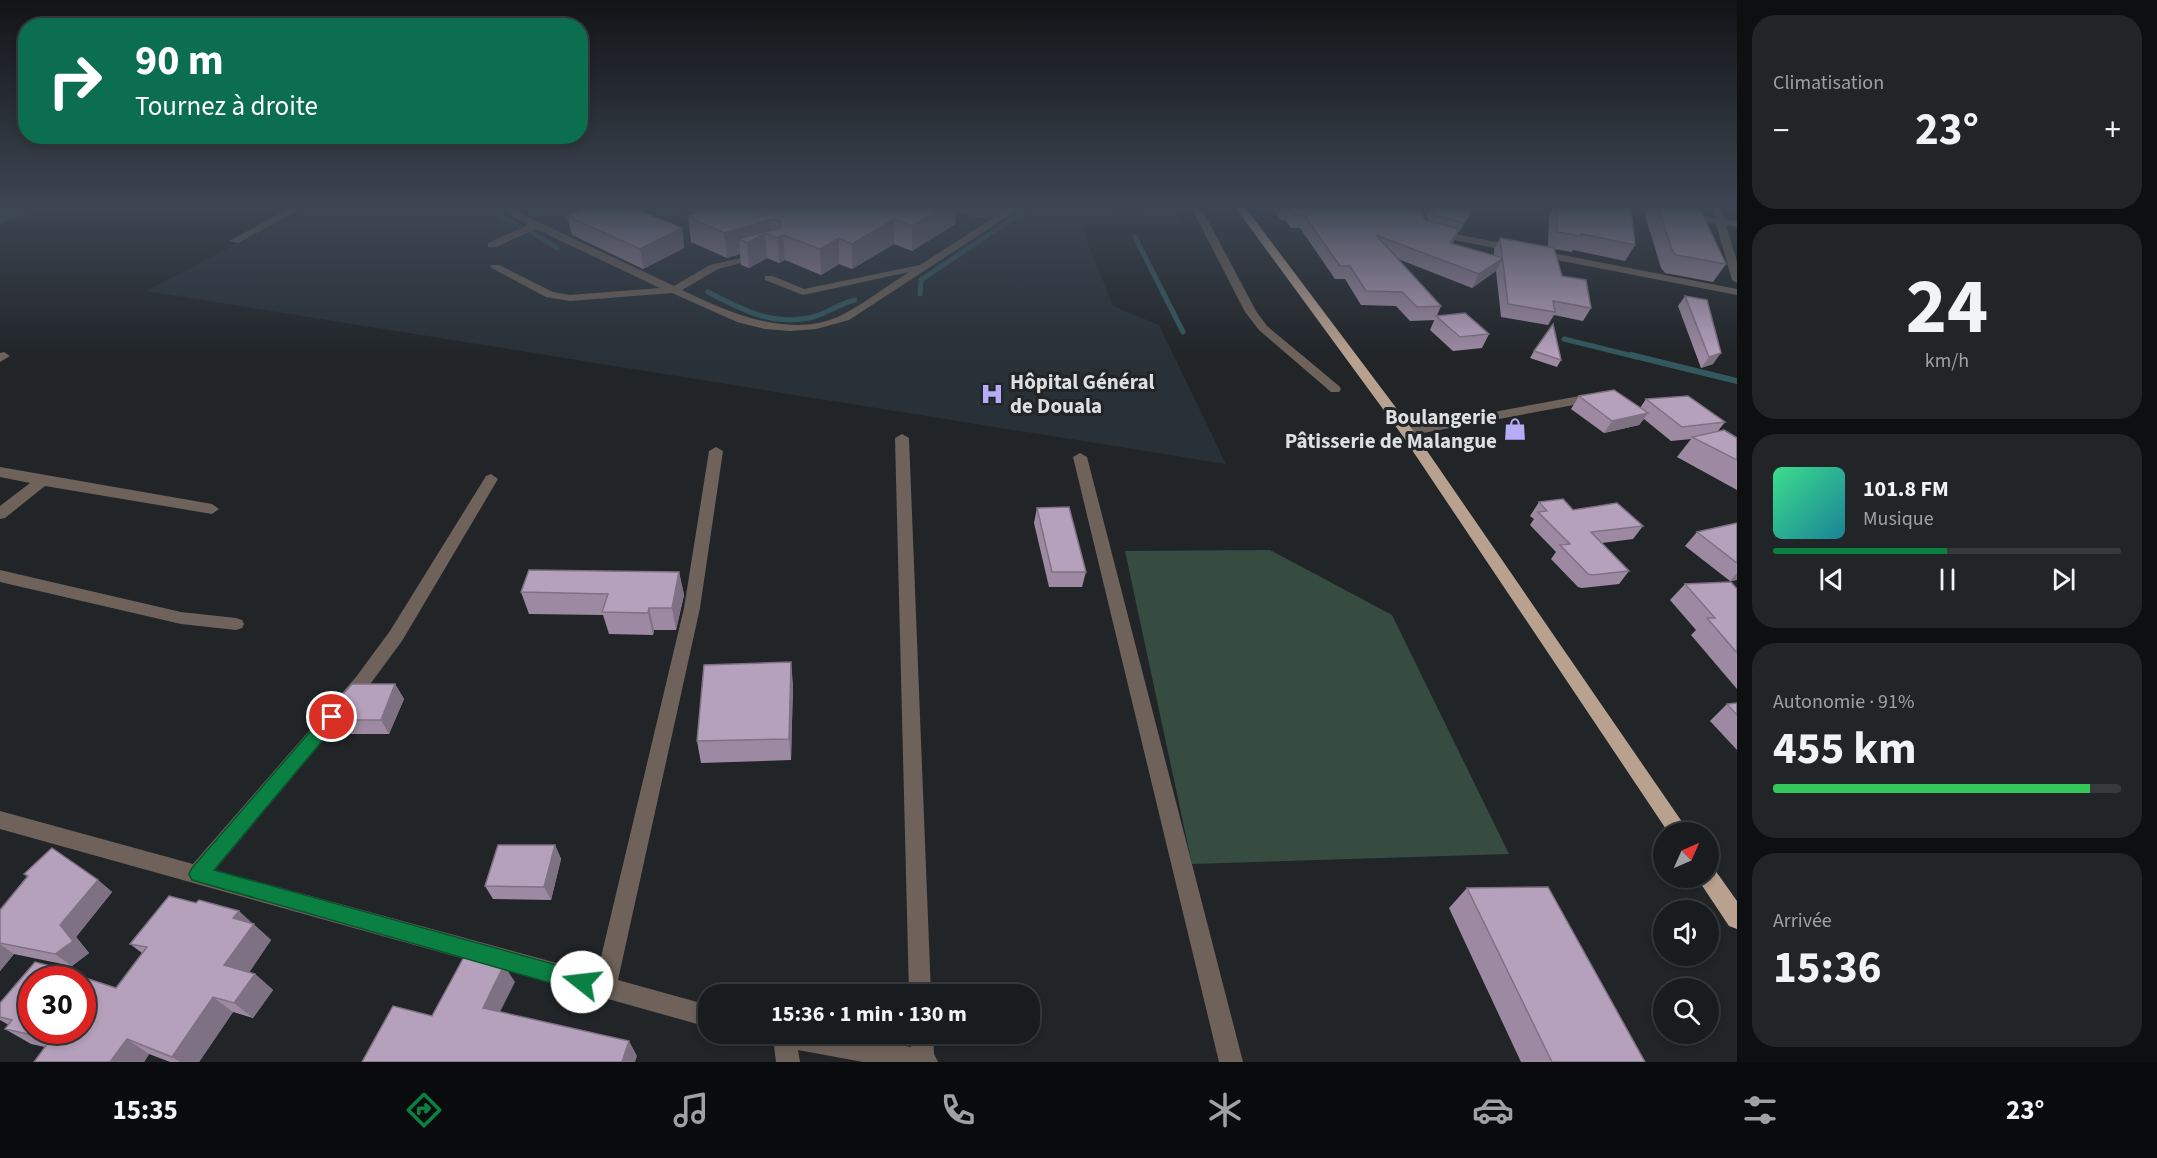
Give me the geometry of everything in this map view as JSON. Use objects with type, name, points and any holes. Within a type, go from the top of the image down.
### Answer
[{"type":"main road","points":[[1277,257],[1407,432],[1672,822]]},
{"type":"main road","points":[[1716,888],[1737,919]]},
{"type":"street","points":[[609,257],[735,320],[764,326],[804,328],[823,326],[845,318],[941,257]]},
{"type":"street","points":[[495,267],[557,297],[674,290],[714,267],[751,257]]},
{"type":"street","points":[[1222,257],[1251,312],[1263,328],[1335,389]]},
{"type":"street","points":[[1554,257],[1737,292]]},
{"type":"street","points":[[1730,257],[1737,280]]},
{"type":"street","points":[[769,278],[803,292],[929,264]]},
{"type":"street","points":[[1407,432],[1607,395]]},
{"type":"street","points":[[902,438],[920,984]]},
{"type":"street","points":[[605,989],[692,608],[716,451]]},
{"type":"street","points":[[1080,457],[1231,1062]]},
{"type":"street","points":[[0,472],[212,509]]},
{"type":"street","points":[[198,874],[362,682],[396,636],[491,479]]},
{"type":"street","points":[[0,514],[42,481]]},
{"type":"street","points":[[0,576],[181,618],[236,624]]},
{"type":"street","points":[[0,820],[698,1013]]},
{"type":"street","points":[[783,1044],[788,1062]]},
{"type":"street","points":[[828,1044],[924,1062],[923,1044]]},
{"type":"shaded area","name":"Hôpital Général de Douala","points":[[212,257],[1093,257],[1113,306],[1159,325],[1226,464],[146,291]]},
{"type":"green space","points":[[1270,550],[1392,615],[1509,854],[1192,864],[1125,551]]},
{"type":"building","points":[[1333,257],[1396,257],[1441,306],[1417,307],[1402,292],[1366,291],[1350,266],[1340,266]]},
{"type":"building","points":[[1433,257],[1503,258],[1479,274]]},
{"type":"building","points":[[1502,257],[1556,257],[1562,276],[1586,280],[1591,308],[1553,301],[1555,312],[1508,304]]},
{"type":"building","points":[[1685,257],[1722,257],[1726,264]]},
{"type":"building","points":[[1685,296],[1707,300],[1721,353],[1709,357]]},
{"type":"building","points":[[1465,313],[1489,334],[1460,337],[1436,316]]},
{"type":"building","points":[[1553,324],[1561,360],[1534,351]]},
{"type":"building","points":[[1614,390],[1648,413],[1612,421],[1579,396]]},
{"type":"building","points":[[1688,396],[1725,422],[1682,427],[1646,399]]},
{"type":"building","points":[[1724,430],[1737,438],[1737,460],[1692,437]]},
{"type":"building","points":[[1563,499],[1573,510],[1617,503],[1643,526],[1591,532],[1629,571],[1588,574],[1560,545],[1570,544],[1538,512],[1547,511],[1539,502]]},
{"type":"building","points":[[1069,507],[1086,572],[1052,572],[1037,508]]},
{"type":"building","points":[[1737,523],[1737,563],[1697,532]]},
{"type":"building","points":[[529,570],[679,572],[672,608],[649,608],[648,613],[602,612],[608,594],[521,592]]},
{"type":"building","points":[[1731,582],[1737,589],[1737,653],[1707,618],[1715,618],[1685,584]]},
{"type":"building","points":[[791,662],[789,739],[697,741],[704,665]]},
{"type":"building","points":[[352,684],[395,684],[381,720],[326,720],[332,707]]},
{"type":"building","points":[[1737,703],[1737,715],[1727,704]]},
{"type":"building","points":[[498,845],[555,845],[544,887],[485,886]]},
{"type":"building","points":[[52,848],[98,880],[60,925],[73,941],[55,954],[0,943],[0,910],[28,876],[24,874]]},
{"type":"building","points":[[1548,887],[1645,1062],[1552,1062],[1467,888]]},
{"type":"building","points":[[169,896],[196,903],[199,900],[239,911],[233,918],[254,924],[224,965],[255,974],[234,1003],[213,997],[172,1057],[127,1039],[110,1062],[34,1062],[47,1044],[96,1044],[96,982],[116,988],[147,947],[130,944]]},
{"type":"building","points":[[465,955],[504,965],[483,1008],[629,1041],[622,1062],[362,1062],[393,1006],[432,1016]]},
{"type":"building","points":[[35,962],[50,966],[32,966]]},
{"type":"building","points":[[18,982],[18,1032],[5,1029],[12,1020],[0,1017],[0,1003]]},
{"type":"waterway","points":[[920,294],[921,280],[956,257]]},
{"type":"waterway","points":[[1145,257],[1183,332]]},
{"type":"waterway","points":[[708,292],[747,311],[787,320],[816,316],[855,300]]},
{"type":"waterway","points":[[1564,339],[1637,357]]},
{"type":"waterway","points":[[1631,355],[1737,381]]},
{"type":"place","name":"Hôpital Général de Douala","points":[[992,394]]},
{"type":"place","name":"Boulangerie Pâtisserie de Malangue","points":[[1515,429]]},
{"type":"route","points":[[332,717],[198,874],[582,982]]}]
